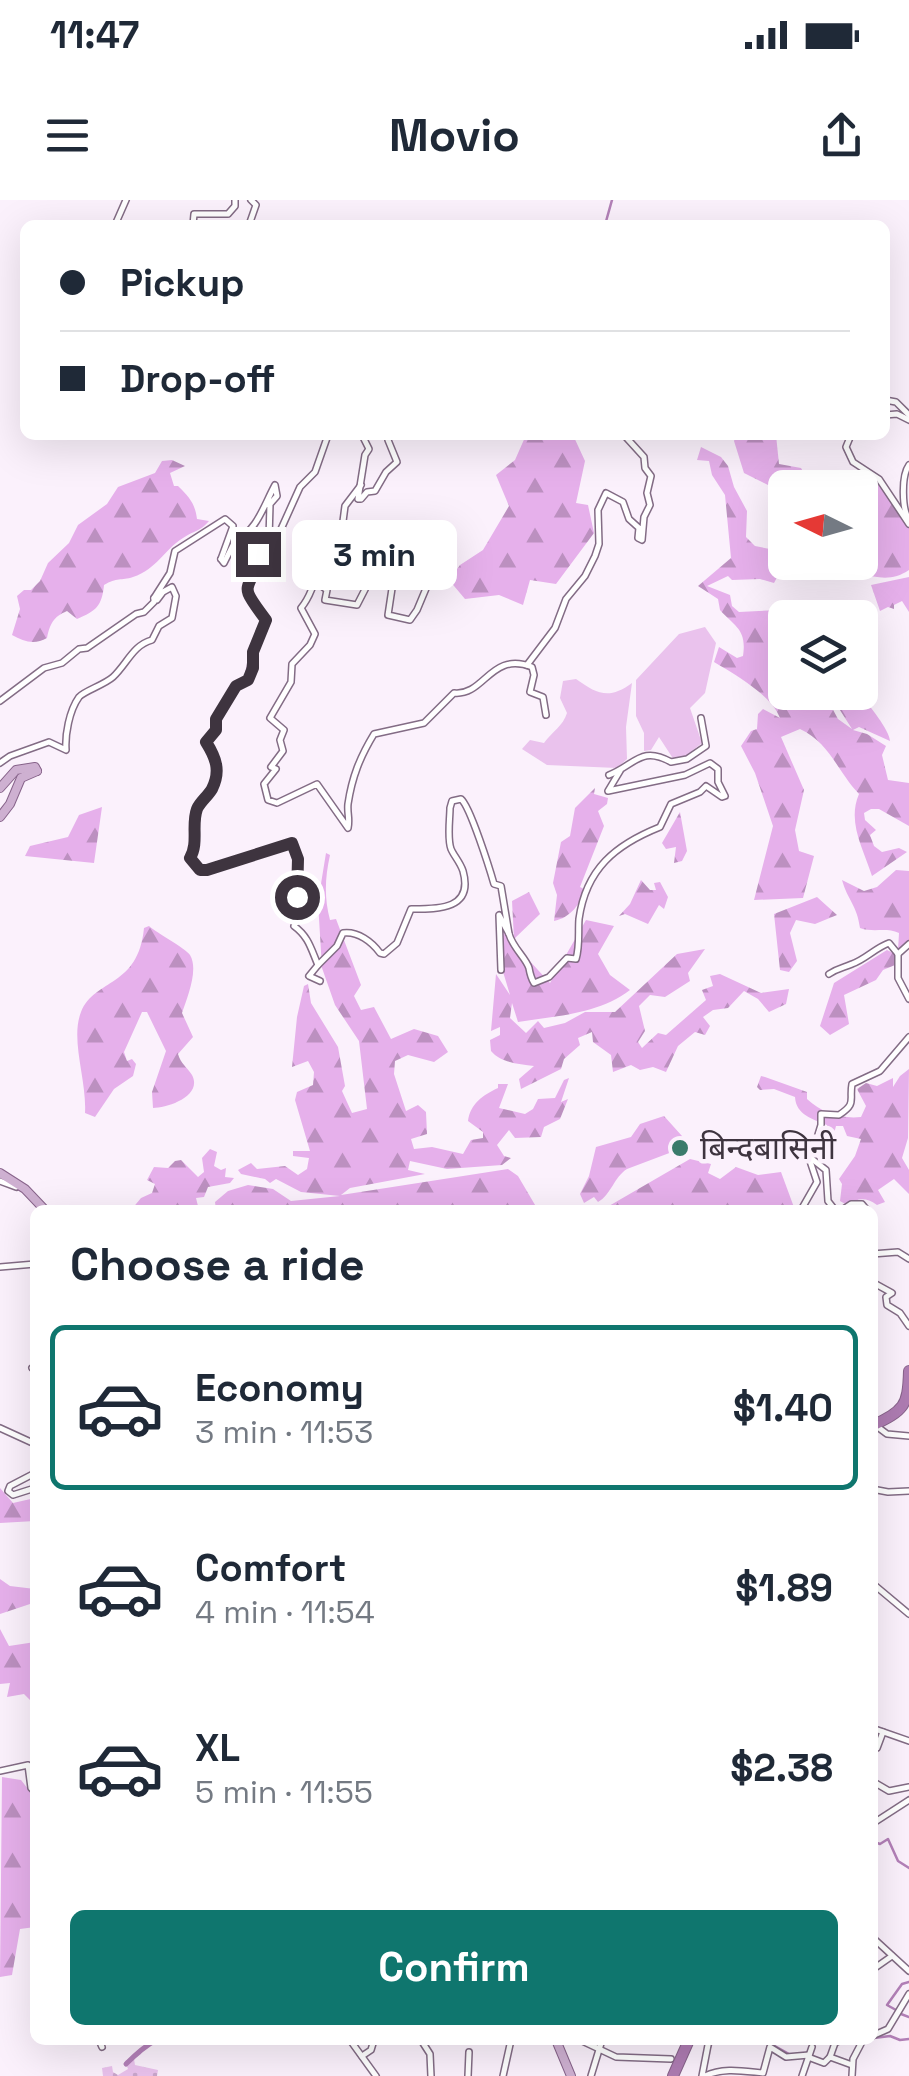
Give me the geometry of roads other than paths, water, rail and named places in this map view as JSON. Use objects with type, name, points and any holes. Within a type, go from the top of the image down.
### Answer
[{"type":"highway","points":[[878,1423],[906,1405],[909,1371]]},
{"type":"highway","points":[[676,2076],[677,2059],[684,2045]]},
{"type":"main road","points":[[0,788],[16,770],[38,769],[20,778],[0,817]]},
{"type":"main road","points":[[0,1173],[40,1205]]},
{"type":"main road","points":[[558,2045],[571,2076]]},
{"type":"street","points":[[193,220],[194,214],[228,214],[235,200]]},
{"type":"street","points":[[890,401],[896,402],[909,417]]},
{"type":"street","points":[[257,549],[262,552],[277,538],[300,487],[314,472],[326,440]]},
{"type":"street","points":[[364,440],[369,449],[358,499],[361,500],[367,492],[375,491],[397,462],[388,440]]},
{"type":"street","points":[[527,665],[554,628],[566,600],[595,556],[599,544],[598,510],[606,492],[623,502],[642,540],[644,517],[650,505],[647,493],[651,476],[644,468],[644,456],[629,440]]},
{"type":"street","points":[[849,440],[846,447],[850,457],[879,479],[909,522]]},
{"type":"street","points":[[909,465],[902,480],[904,512],[909,522]]},
{"type":"street","points":[[0,701],[44,668],[62,663],[79,648],[87,648],[144,612],[170,573],[180,546],[225,519],[233,526],[224,563],[235,540],[246,536],[257,522],[275,485],[277,496],[270,504],[268,539],[257,549],[256,568],[246,588],[246,594],[266,620],[253,652],[248,680],[236,686],[216,719],[216,730],[206,742],[218,760],[212,788],[196,810],[195,850],[190,858],[200,870],[207,870],[292,843],[298,859],[298,918],[294,926],[314,947],[318,965]]},
{"type":"street","points":[[362,485],[345,506],[342,529],[332,545],[336,549],[332,561],[315,581],[314,593],[300,608],[315,634],[310,646],[292,664],[291,682],[270,718],[284,730],[280,740],[283,751],[264,784],[268,800],[278,803],[316,784],[348,828],[354,769],[374,734],[424,724],[454,693],[461,695],[472,690],[500,666],[516,662],[534,671],[530,692],[542,696],[546,714]]},
{"type":"street","points":[[315,581],[327,590],[325,600],[358,604],[377,566],[386,558],[396,562],[388,615],[410,620],[418,610],[440,554]]},
{"type":"street","points":[[0,763],[49,742],[66,750],[64,736],[80,696],[111,679],[141,643],[152,640],[159,626],[172,618],[176,596],[172,587],[157,600],[154,598]]},
{"type":"street","points":[[539,645],[553,644]]},
{"type":"street","points":[[501,970],[499,915],[516,952],[529,968],[530,979],[534,983],[549,976],[567,958],[576,959],[584,892],[599,865],[644,832],[660,826],[671,804],[706,786],[722,798],[726,796],[718,782],[716,766],[710,762],[685,775],[608,791],[620,771],[635,758],[658,754],[671,762],[687,759],[706,746],[701,718]]},
{"type":"street","points":[[608,774],[620,771]]},
{"type":"street","points":[[320,981],[309,976],[337,946],[343,933],[351,932],[372,942],[384,954],[397,944],[411,908],[430,911],[452,906],[459,899],[465,890],[463,872],[452,849],[450,808],[455,799],[461,799],[470,808],[483,858],[504,896],[508,934]]},
{"type":"street","points":[[830,974],[889,943],[898,954],[898,978],[909,998]]},
{"type":"street","points":[[898,954],[909,944]]},
{"type":"street","points":[[804,1205],[817,1182],[810,1161],[821,1125],[820,1114],[839,1115],[848,1108],[853,1100],[852,1084],[880,1071],[909,1037]]},
{"type":"street","points":[[811,1154],[814,1162],[826,1170],[828,1202],[832,1205]]},
{"type":"street","points":[[0,1181],[25,1190]]},
{"type":"street","points":[[878,1254],[898,1252],[909,1259]]},
{"type":"street","points":[[0,1267],[30,1264]]},
{"type":"street","points":[[878,1285],[892,1293],[886,1298],[887,1305],[900,1313],[909,1326]]},
{"type":"street","points":[[0,1428],[30,1442]]},
{"type":"street","points":[[878,1428],[887,1434],[909,1436]]},
{"type":"street","points":[[30,1475],[8,1491],[13,1495],[30,1490]]},
{"type":"street","points":[[878,1490],[909,1492]]},
{"type":"street","points":[[878,1587],[909,1614]]},
{"type":"street","points":[[878,1730],[909,1741]]},
{"type":"street","points":[[878,1746],[884,1732]]},
{"type":"street","points":[[0,1771],[28,1765],[30,1780]]},
{"type":"street","points":[[878,1785],[889,1792],[909,1787]]},
{"type":"street","points":[[878,1820],[909,1800]]},
{"type":"street","points":[[878,1943],[909,1971]]},
{"type":"street","points":[[878,1966],[892,1956]]},
{"type":"street","points":[[878,2034],[882,2034],[909,1994]]},
{"type":"street","points":[[354,2045],[376,2076]]},
{"type":"street","points":[[362,2056],[372,2045]]},
{"type":"street","points":[[424,2045],[430,2054],[431,2076]]},
{"type":"street","points":[[503,2076],[509,2045]]},
{"type":"street","points":[[592,2045],[600,2048]]},
{"type":"street","points":[[591,2076],[601,2045]]},
{"type":"street","points":[[704,2076],[708,2045]]},
{"type":"street","points":[[704,2076],[715,2071],[762,2073],[769,2045]]},
{"type":"street","points":[[773,2045],[786,2057],[808,2056],[824,2063],[834,2045]]},
{"type":"street","points":[[852,2076],[857,2047],[853,2045]]},
{"type":"street","points":[[802,2076],[812,2047]]},
{"type":"street","points":[[600,2048],[599,2052],[628,2059],[677,2059]]},
{"type":"street","points":[[468,2076],[469,2052]]},
{"type":"street","points":[[830,2058],[852,2065]]},
{"type":"waterway","points":[[606,220],[612,200]]},
{"type":"waterway","points":[[878,1843],[888,1839],[898,1861],[909,1868]]},
{"type":"waterway","points":[[896,2010],[887,2005],[902,1984],[909,1982]]},
{"type":"waterway","points":[[901,2014],[909,2017]]},
{"type":"waterway","points":[[878,2038],[909,2039]]},
{"type":"waterway","points":[[126,2064],[149,2045]]},
{"type":"waterway","points":[[709,2050],[711,2045]]},
{"type":"waterway","points":[[773,2045],[789,2054]]},
{"type":"place","name":"बिन्दबासिनी","points":[[680,1148]]}]
